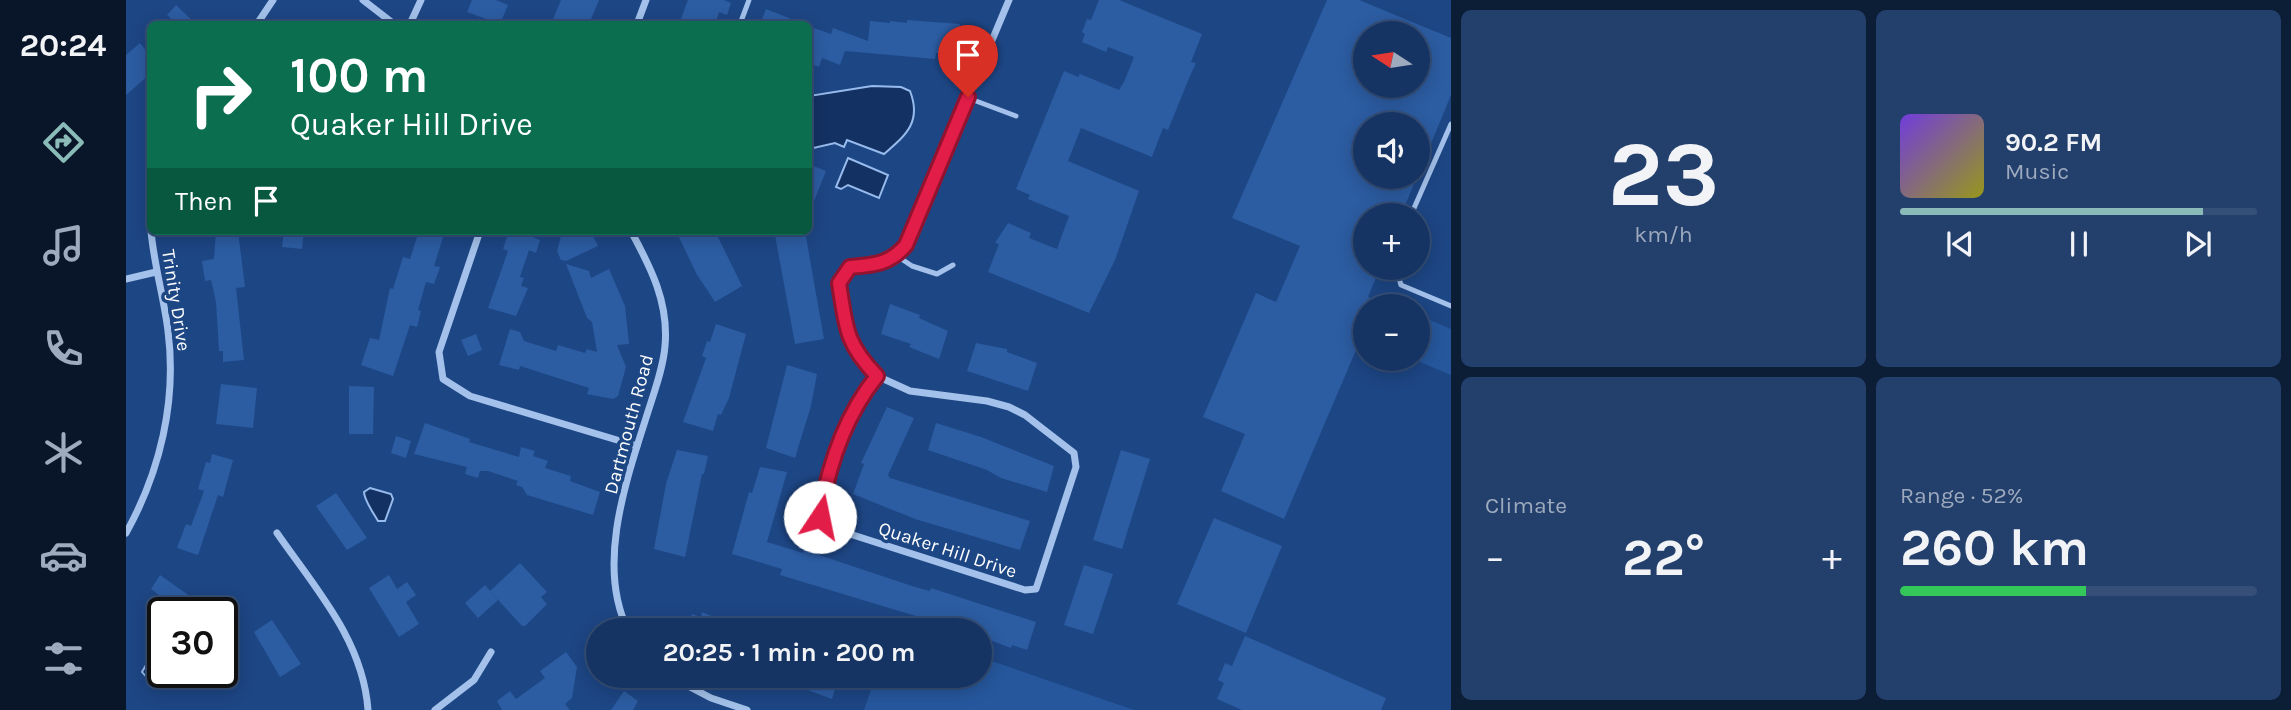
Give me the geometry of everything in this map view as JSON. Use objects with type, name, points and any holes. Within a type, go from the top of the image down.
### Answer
[{"type":"street","points":[[259,21],[274,0]]},
{"type":"street","points":[[363,0],[390,21]]},
{"type":"street","points":[[411,21],[421,0]]},
{"type":"street","points":[[638,21],[646,0]]},
{"type":"street","points":[[897,256],[906,245],[1009,0]]},
{"type":"street","name":"Trinity Drive","points":[[126,533],[155,469],[170,391],[168,331],[151,235]]},
{"type":"street","points":[[479,235],[439,352],[443,379],[470,396],[637,446]]},
{"type":"street","name":"Dartmouth Road","points":[[625,618],[617,592],[616,537],[637,446],[666,347],[663,300],[656,278],[633,235]]},
{"type":"street","name":"Quaker Hill Drive","points":[[877,376],[863,394],[843,430],[824,493],[822,523],[1025,590],[1036,589],[1076,467],[1074,453],[1025,415],[1009,407],[987,401],[910,391],[877,376],[856,355],[850,342],[839,283],[850,267],[883,264],[897,256]]},
{"type":"street","points":[[126,279],[156,272]]},
{"type":"street","points":[[277,533],[347,634],[357,655],[368,710]]},
{"type":"street","points":[[435,710],[474,680],[491,652]]},
{"type":"street","points":[[692,688],[711,698],[747,710]]},
{"type":"lane","points":[[741,21],[749,0]]},
{"type":"lane","points":[[968,97],[1016,116]]},
{"type":"lane","points":[[1416,203],[1451,124]]},
{"type":"lane","points":[[897,256],[912,266],[937,274],[953,265]]},
{"type":"lane","points":[[1400,280],[1401,285],[1451,306]]},
{"type":"shaded area","points":[[872,86],[901,87],[910,91],[913,120],[905,134],[884,154],[847,140],[844,147],[835,143],[812,148],[812,96]]},
{"type":"shaded area","points":[[848,158],[888,175],[879,198],[848,185],[841,189],[836,187]]},
{"type":"shaded area","points":[[1430,320],[1451,329],[1451,375],[1430,366]]},
{"type":"shaded area","points":[[370,488],[391,494],[393,499],[385,521],[378,521],[367,503],[364,492]]},
{"type":"shaded area","points":[[992,661],[1134,710],[864,710],[872,688],[992,688]]},
{"type":"shaded area","points":[[146,665],[147,665],[147,676],[142,672]]},
{"type":"building","points":[[472,0],[496,0],[508,5],[501,21],[492,21],[467,12]]},
{"type":"building","points":[[561,0],[599,0],[590,21],[552,21]]},
{"type":"building","points":[[688,0],[724,0],[731,3],[727,15],[719,12],[716,21],[680,21]]},
{"type":"building","points":[[1099,0],[1119,0],[1202,34],[1191,62],[1196,63],[1168,130],[1163,128],[1152,157],[1081,128],[1068,161],[1139,191],[1115,260],[1089,313],[988,272],[999,244],[995,243],[1008,223],[1031,233],[1029,238],[1057,249],[1069,216],[1028,199],[1030,195],[1016,189],[1064,71],[1078,77],[1080,74],[1119,90],[1124,82],[1134,57],[1108,47],[1106,52],[1082,42],[1085,34],[1082,32],[1087,19],[1091,20]]},
{"type":"building","points":[[1327,0],[1359,0],[1410,21],[1353,21],[1353,98],[1430,98],[1430,29],[1451,38],[1451,95],[1430,146],[1430,112],[1353,112],[1353,189],[1412,189],[1406,203],[1353,203],[1353,280],[1375,280],[1369,294],[1353,294],[1353,357],[1284,519],[1221,491],[1245,434],[1203,417],[1256,293],[1276,302],[1300,246],[1232,218]]},
{"type":"building","points":[[176,5],[193,21],[174,21],[167,15]]},
{"type":"building","points":[[766,9],[797,21],[761,21]]},
{"type":"building","points":[[907,20],[960,24],[956,55],[936,53],[935,59],[845,51],[840,65],[822,58],[819,67],[812,64],[812,27],[831,34],[833,28],[868,41],[870,21],[907,23]]},
{"type":"building","points":[[140,43],[147,52],[147,77],[126,95],[126,55]]},
{"type":"building","points":[[812,166],[826,171],[812,206]]},
{"type":"building","points":[[216,235],[238,235],[245,287],[236,288],[244,360],[223,362],[223,351],[219,351],[216,302],[211,280],[205,281],[202,261],[214,259]]},
{"type":"building","points":[[284,235],[304,235],[302,249],[282,247]]},
{"type":"building","points":[[418,235],[444,235],[434,266],[440,267],[434,284],[426,282],[418,310],[421,311],[417,327],[410,325],[393,376],[361,365],[370,338],[379,340],[390,288],[393,289],[403,257],[410,259]]},
{"type":"building","points":[[508,235],[534,235],[540,240],[536,253],[529,250],[520,277],[524,278],[521,286],[528,288],[516,316],[488,308],[508,251],[503,249]]},
{"type":"building","points":[[592,235],[598,246],[566,261],[561,260],[557,251],[561,236]]},
{"type":"building","points":[[678,235],[717,235],[742,286],[715,302],[696,273]]},
{"type":"building","points":[[775,235],[806,235],[824,339],[795,344]]},
{"type":"building","points":[[566,264],[589,271],[591,278],[609,269],[625,306],[629,344],[617,345],[626,367],[618,396],[613,399],[587,394],[589,388],[520,366],[519,370],[499,365],[510,329],[520,332],[524,341],[556,351],[558,345],[585,353],[587,349],[597,352],[592,322],[587,318]]},
{"type":"building","points":[[890,304],[920,315],[919,318],[948,331],[939,359],[909,347],[911,344],[881,334]]},
{"type":"building","points":[[716,324],[746,334],[729,398],[721,415],[718,414],[713,431],[683,422],[706,358],[702,356],[707,341],[710,342]]},
{"type":"building","points":[[476,334],[482,350],[468,356],[461,340]]},
{"type":"building","points":[[976,343],[1007,349],[1007,352],[1037,363],[1028,391],[967,371]]},
{"type":"building","points":[[787,365],[817,374],[811,406],[795,458],[766,448]]},
{"type":"building","points":[[221,384],[257,388],[253,428],[216,424]]},
{"type":"building","points":[[349,386],[374,387],[373,434],[349,434]]},
{"type":"building","points":[[887,407],[914,418],[888,475],[890,478],[1030,521],[1020,550],[915,519],[853,494],[864,464],[861,463]]},
{"type":"building","points":[[425,423],[470,439],[469,442],[519,457],[521,447],[535,451],[533,456],[548,461],[545,468],[571,476],[570,481],[600,492],[593,515],[527,495],[522,487],[516,485],[518,481],[488,471],[480,471],[478,478],[465,474],[467,467],[414,454]]},
{"type":"building","points":[[936,423],[981,437],[1054,466],[1047,492],[1001,478],[987,470],[928,450]]},
{"type":"building","points":[[396,436],[411,441],[406,458],[391,453]]},
{"type":"building","points":[[677,450],[708,456],[685,557],[654,549],[666,484]]},
{"type":"building","points":[[1121,450],[1150,459],[1122,549],[1093,540]]},
{"type":"building","points":[[212,454],[233,460],[223,497],[218,495],[198,555],[177,548],[186,524],[191,526],[204,491],[198,489],[206,462],[210,463]]},
{"type":"building","points":[[760,467],[787,472],[767,542],[803,553],[804,550],[915,587],[930,591],[931,588],[1036,622],[1027,650],[1012,645],[1011,648],[992,641],[992,618],[922,618],[780,575],[782,569],[732,554],[749,492],[752,493]]},
{"type":"building","points":[[336,493],[367,538],[347,550],[316,506]]},
{"type":"building","points":[[1214,518],[1282,546],[1246,633],[1177,604]]},
{"type":"building","points":[[520,563],[547,592],[541,597],[547,604],[525,626],[522,626],[490,591]]},
{"type":"building","points":[[1084,565],[1113,574],[1093,634],[1064,625]]},
{"type":"building","points":[[160,575],[191,597],[161,597],[151,589]]},
{"type":"building","points":[[389,575],[397,589],[407,582],[416,595],[406,602],[419,624],[399,637],[369,588]]},
{"type":"building","points":[[485,585],[498,600],[478,618],[465,603]]},
{"type":"building","points":[[702,612],[717,618],[690,618],[692,614],[701,617]]},
{"type":"building","points":[[272,620],[301,664],[280,677],[254,632]]},
{"type":"building","points":[[1245,636],[1386,698],[1381,710],[1242,710],[1217,699],[1224,683],[1218,680],[1225,663],[1232,666]]},
{"type":"building","points":[[566,652],[577,667],[572,698],[565,704],[570,710],[502,710],[497,701],[510,691],[516,699],[545,678],[540,671]]},
{"type":"building","points":[[802,688],[835,688],[832,699]]},
{"type":"building","points":[[624,691],[638,701],[633,710],[611,710]]},
{"type":"route","points":[[820,517],[824,493],[843,430],[863,394],[877,376],[856,355],[850,342],[839,283],[850,267],[883,264],[897,256],[906,245],[968,97]]}]
